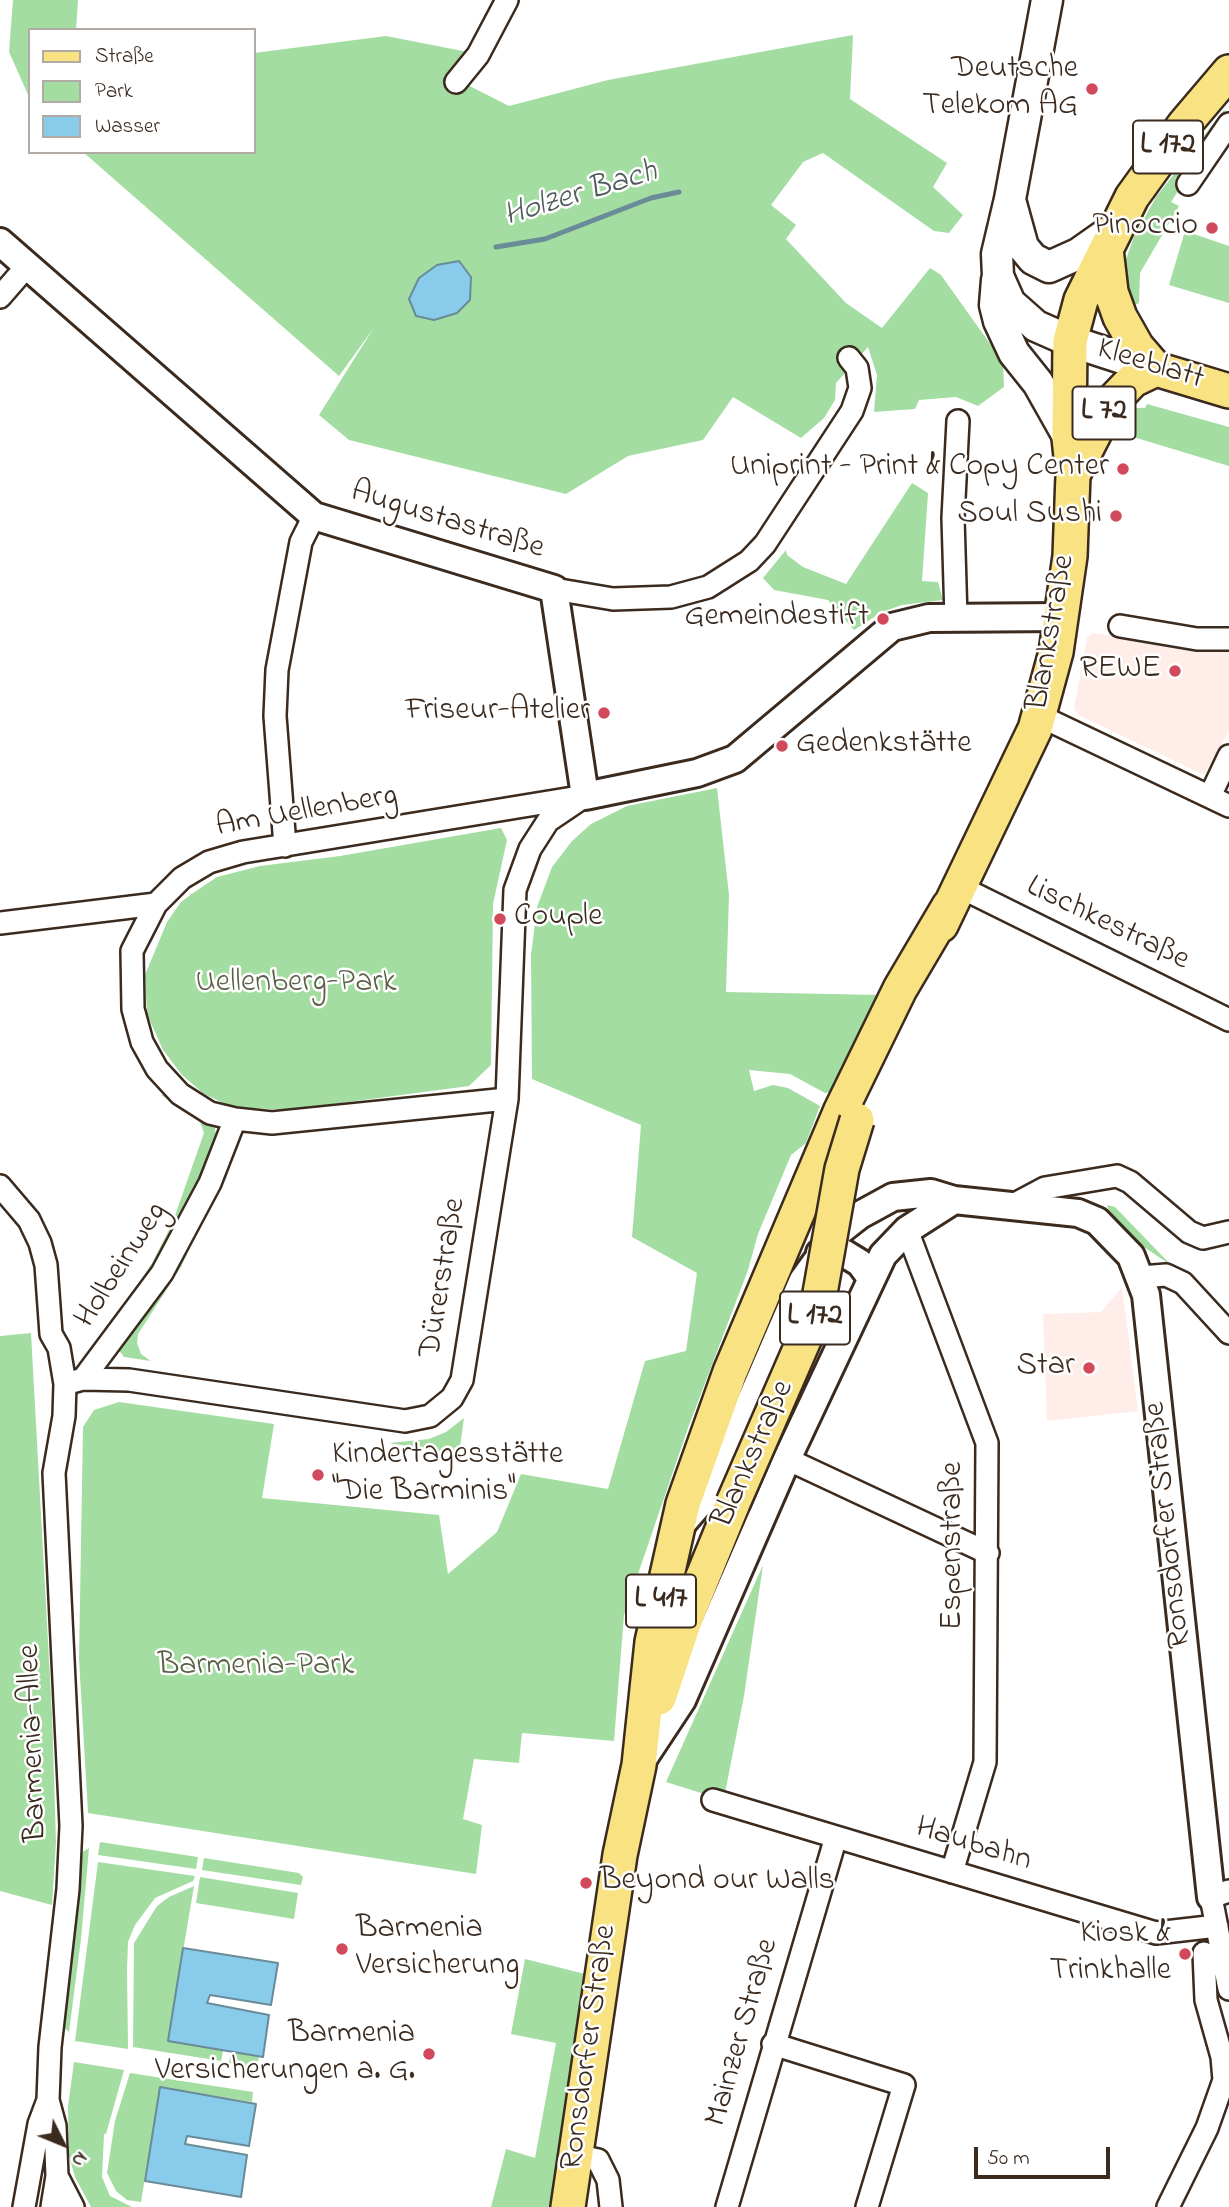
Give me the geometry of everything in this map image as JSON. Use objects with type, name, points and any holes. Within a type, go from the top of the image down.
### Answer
[{"type":"main road","name":"L 72","points":[[1047,0],[1010,200],[996,254],[996,305],[999,321],[1014,353],[1038,383],[1069,438]]},
{"type":"main road","name":"L 172","points":[[1070,341],[1084,293],[1132,197],[1184,125],[1229,72]]},
{"type":"main road","name":"L 72","points":[[1010,200],[1023,247],[1033,259],[1049,267],[1110,238],[1111,292],[1120,317],[1137,347],[1156,369],[1133,380],[1109,405],[1073,475]]},
{"type":"main road","name":"L 72","points":[[998,276],[1005,295],[1017,311],[1036,326],[1070,341]]},
{"type":"main road","name":"Kleeblatt","points":[[1070,341],[1229,391]]},
{"type":"main road","name":"Blankstraße","points":[[645,1725],[664,1688],[684,1623],[733,1503],[817,1310],[842,1169],[890,1031],[1040,716],[1062,617],[1070,556],[1073,475],[1069,438],[1070,341]]},
{"type":"main road","name":"Blankstraße","points":[[675,1531],[705,1438],[782,1243],[865,1058],[900,989],[954,896]]},
{"type":"main road","name":"Ronsdorfer Straße","points":[[664,1688],[675,1531]]},
{"type":"main road","name":"Ronsdorfer Straße","points":[[568,2207],[616,1879],[645,1725]]},
{"type":"street","points":[[456,82],[478,55],[507,0]]},
{"type":"street","points":[[1188,184],[1229,124]]},
{"type":"street","name":"Augustastraße","points":[[0,242],[314,516],[554,589],[585,796]]},
{"type":"street","points":[[0,297],[27,266]]},
{"type":"street","points":[[554,589],[613,599],[671,597],[708,587],[749,561],[765,544],[852,411],[860,388],[857,368],[849,358]]},
{"type":"street","points":[[956,618],[953,518],[958,421]]},
{"type":"street","points":[[285,846],[275,716],[277,670],[284,620],[301,542],[314,516]]},
{"type":"street","points":[[585,796],[697,773],[735,759],[883,632],[929,618],[1062,617]]},
{"type":"street","points":[[1120,626],[1197,639],[1229,639]]},
{"type":"street","points":[[1040,716],[1219,801],[1229,756]]},
{"type":"street","name":"Am Uellenberg","points":[[506,1099],[272,1123],[235,1119],[210,1112],[180,1094],[157,1069],[142,1042],[133,1009],[132,951],[156,904],[182,878],[209,862],[243,852],[585,796]]},
{"type":"street","name":"Dürerstraße","points":[[74,1382],[129,1380],[405,1421],[423,1419],[441,1409],[452,1398],[461,1380],[506,1099],[515,890],[530,849],[548,821],[585,796]]},
{"type":"street","name":"Lischkestraße","points":[[954,896],[1229,1020]]},
{"type":"street","points":[[0,923],[156,904]]},
{"type":"street","name":"Holbeinweg","points":[[74,1382],[162,1273],[210,1183],[235,1119]]},
{"type":"street","points":[[1013,1205],[1045,1188],[1110,1176],[1130,1182],[1189,1232],[1203,1238],[1229,1232]]},
{"type":"street","points":[[1078,1213],[1094,1181]]},
{"type":"street","name":"Barmenia-Allee","points":[[0,1186],[29,1220],[40,1243],[47,1275],[51,1334],[74,1382],[64,1416],[54,1473],[71,1826],[68,1889],[50,2047],[48,2100],[55,2126],[57,2176],[52,2207]]},
{"type":"street","name":"Ronsdorfer Straße","points":[[675,1531],[712,1488],[795,1294],[820,1253],[836,1233],[860,1215],[892,1197],[942,1197],[1078,1213],[1097,1222],[1131,1255],[1146,1295],[1220,1894],[1217,1926],[1229,1989]]},
{"type":"street","name":"Ronsdorfer Straße","points":[[639,1765],[664,1688],[787,1459],[883,1255],[942,1197]]},
{"type":"street","name":"Espenstraße","points":[[907,1230],[987,1443],[985,1762],[952,1872]]},
{"type":"street","points":[[820,1253],[842,1252],[860,1263],[871,1278]]},
{"type":"street","points":[[1141,1276],[1166,1275],[1182,1283],[1229,1333]]},
{"type":"street","points":[[787,1459],[988,1553]]},
{"type":"street","name":"Haubahn","points":[[713,1800],[1156,1933],[1217,1926]]},
{"type":"street","name":"Mainzer Straße","points":[[727,2207],[836,1837]]},
{"type":"street","points":[[1168,2207],[1207,2128],[1224,2080],[1222,2057],[1206,2000],[1204,1953]]},
{"type":"street","points":[[773,2044],[904,2085],[867,2207]]},
{"type":"street","name":"Barmenia-Allee","points":[[24,2207],[39,2124],[48,2100]]},
{"type":"street","points":[[575,2155],[598,2160],[608,2180],[611,2207]]},
{"type":"street","name":"Barmenia-Allee","points":[[57,2176],[73,2207]]},
{"type":"shaded area","points":[[1093,633],[1229,651],[1229,731],[1204,775],[1078,715],[1074,708],[1087,638]]},
{"type":"shaded area","name":"Star","points":[[1122,1287],[1138,1411],[1047,1421],[1043,1314],[1101,1312]]},
{"type":"green space","points":[[13,0],[78,0],[76,28],[28,28],[28,95],[9,52]]},
{"type":"green space","points":[[853,35],[850,99],[947,163],[933,187],[963,215],[949,233],[934,231],[823,153],[803,162],[771,205],[796,225],[786,239],[846,303],[882,328],[930,268],[941,275],[1003,362],[1004,387],[978,406],[956,397],[919,400],[915,409],[874,412],[877,375],[868,347],[836,383],[835,400],[824,418],[801,438],[733,397],[703,440],[628,456],[566,494],[349,440],[319,415],[373,329],[339,376],[85,154],[256,154],[256,53],[386,36],[468,52],[452,77],[509,106],[608,80]]},
{"type":"green space","points":[[1224,110],[1228,113],[1171,202],[1179,206],[1140,273],[1139,303],[1125,310],[1122,270],[1134,237],[1156,197]]},
{"type":"green space","points":[[1185,231],[1229,246],[1229,303],[1169,285]]},
{"type":"green space","points":[[1147,404],[1229,427],[1229,466],[1130,436],[1123,440],[1128,415],[1135,408],[1145,408]]},
{"type":"green space","points":[[912,483],[928,493],[922,581],[938,582],[943,600],[902,605],[882,612],[854,630],[828,600],[774,590],[763,578],[786,550],[787,555],[803,567],[846,584]]},
{"type":"green space","name":"Barmenia-Park","points":[[717,788],[729,895],[726,992],[882,995],[835,1091],[825,1093],[790,1074],[749,1070],[754,1091],[773,1085],[788,1088],[820,1106],[806,1143],[791,1155],[758,1234],[748,1270],[688,1428],[624,1615],[614,1741],[522,1733],[519,1763],[474,1759],[463,1819],[482,1825],[476,1874],[88,1813],[79,1659],[83,1427],[94,1410],[119,1402],[274,1424],[262,1498],[439,1515],[448,1574],[497,1532],[521,1474],[608,1489],[645,1361],[686,1351],[697,1273],[632,1237],[641,1125],[532,1079],[531,955],[537,907],[552,867],[572,841],[591,824],[627,806]]},
{"type":"green space","name":"Uellenberg-Park","points":[[501,828],[507,840],[493,904],[491,1065],[469,1086],[288,1110],[232,1107],[204,1094],[182,1075],[163,1050],[147,1014],[145,975],[167,922],[181,902],[217,877],[260,866],[340,856]]},
{"type":"green space","points":[[171,1094],[214,1123],[217,1141],[183,1228],[116,1318],[152,1263],[172,1224],[204,1133],[200,1122],[161,1095]]},
{"type":"green space","points":[[211,1202],[181,1267],[138,1334],[137,1343],[141,1354],[151,1361],[124,1357],[117,1348]]},
{"type":"green space","points":[[1107,1205],[1115,1207],[1172,1266],[1144,1247],[1109,1212]]},
{"type":"green space","points":[[31,1333],[52,1714],[56,1842],[52,1905],[0,1891],[0,1336]]},
{"type":"green space","points":[[464,1418],[459,1455],[389,1443],[429,1439],[446,1432]]},
{"type":"green space","points":[[763,1565],[744,1696],[725,1793],[714,1797],[666,1782]]},
{"type":"green space","points":[[100,1842],[198,1857],[196,1869],[98,1855]]},
{"type":"green space","points":[[89,1848],[69,2032],[59,2023],[78,1855]]},
{"type":"green space","points":[[204,1858],[299,1873],[303,1877],[301,1885],[202,1870]]},
{"type":"green space","points":[[98,1862],[195,1876],[193,1881],[155,1898],[135,1925],[128,1942],[128,2049],[75,2041]]},
{"type":"green space","points":[[200,1877],[298,1893],[294,1919],[196,1903]]},
{"type":"green space","points":[[194,1886],[168,2041],[223,2051],[221,2061],[133,2047],[134,1943],[157,1906],[169,1897]]},
{"type":"green space","points":[[525,1959],[585,1974],[551,2207],[491,2207],[506,2149],[535,2158],[556,2043],[511,2034]]},
{"type":"green space","points":[[231,2052],[259,2056],[257,2067],[229,2063]]},
{"type":"green space","points":[[74,2062],[124,2070],[104,2134],[102,2177],[110,2196],[132,2207],[91,2207],[75,2177],[69,2156],[68,2106]]},
{"type":"green space","points":[[130,2073],[253,2092],[252,2102],[160,2087],[141,2202],[127,2200],[116,2191],[107,2173],[115,2121]]},
{"type":"water","points":[[459,261],[471,277],[470,300],[457,313],[434,320],[416,316],[409,299],[419,278],[437,265]]},
{"type":"water","points":[[183,1948],[278,1963],[271,2005],[210,1995],[207,2003],[269,2015],[263,2057],[168,2041]]},
{"type":"water","points":[[160,2087],[256,2104],[249,2146],[187,2136],[185,2144],[247,2155],[241,2197],[145,2181]]},
{"type":"waterway","name":"Holzer Bach","points":[[496,247],[545,239],[651,198],[679,192]]},
{"type":"place","name":"Deutsche Telekom AG","points":[[1092,89]]},
{"type":"place","name":"Pinoccio","points":[[1212,228]]},
{"type":"place","name":"Uniprint - Print & Copy Center","points":[[1123,469]]},
{"type":"place","name":"Soul Sushi","points":[[1116,516]]},
{"type":"place","name":"Gemeindestift","points":[[883,619]]},
{"type":"place","name":"REWE","points":[[1175,671]]},
{"type":"place","name":"Friseur-Atelier","points":[[604,713]]},
{"type":"place","name":"Gedenkstätte","points":[[782,746]]},
{"type":"place","name":"Couple","points":[[500,919]]},
{"type":"place","name":"Star","points":[[1089,1368]]},
{"type":"place","name":"Kindertagesstätte \"Die Barminis\"","points":[[318,1475]]},
{"type":"place","name":"Beyond our Walls","points":[[586,1883]]},
{"type":"place","name":"Barmenia Versicherung","points":[[342,1949]]},
{"type":"place","name":"Kiosk & Trinkhalle","points":[[1185,1954]]},
{"type":"place","name":"Barmenia Versicherungen a. G.","points":[[429,2054]]}]
